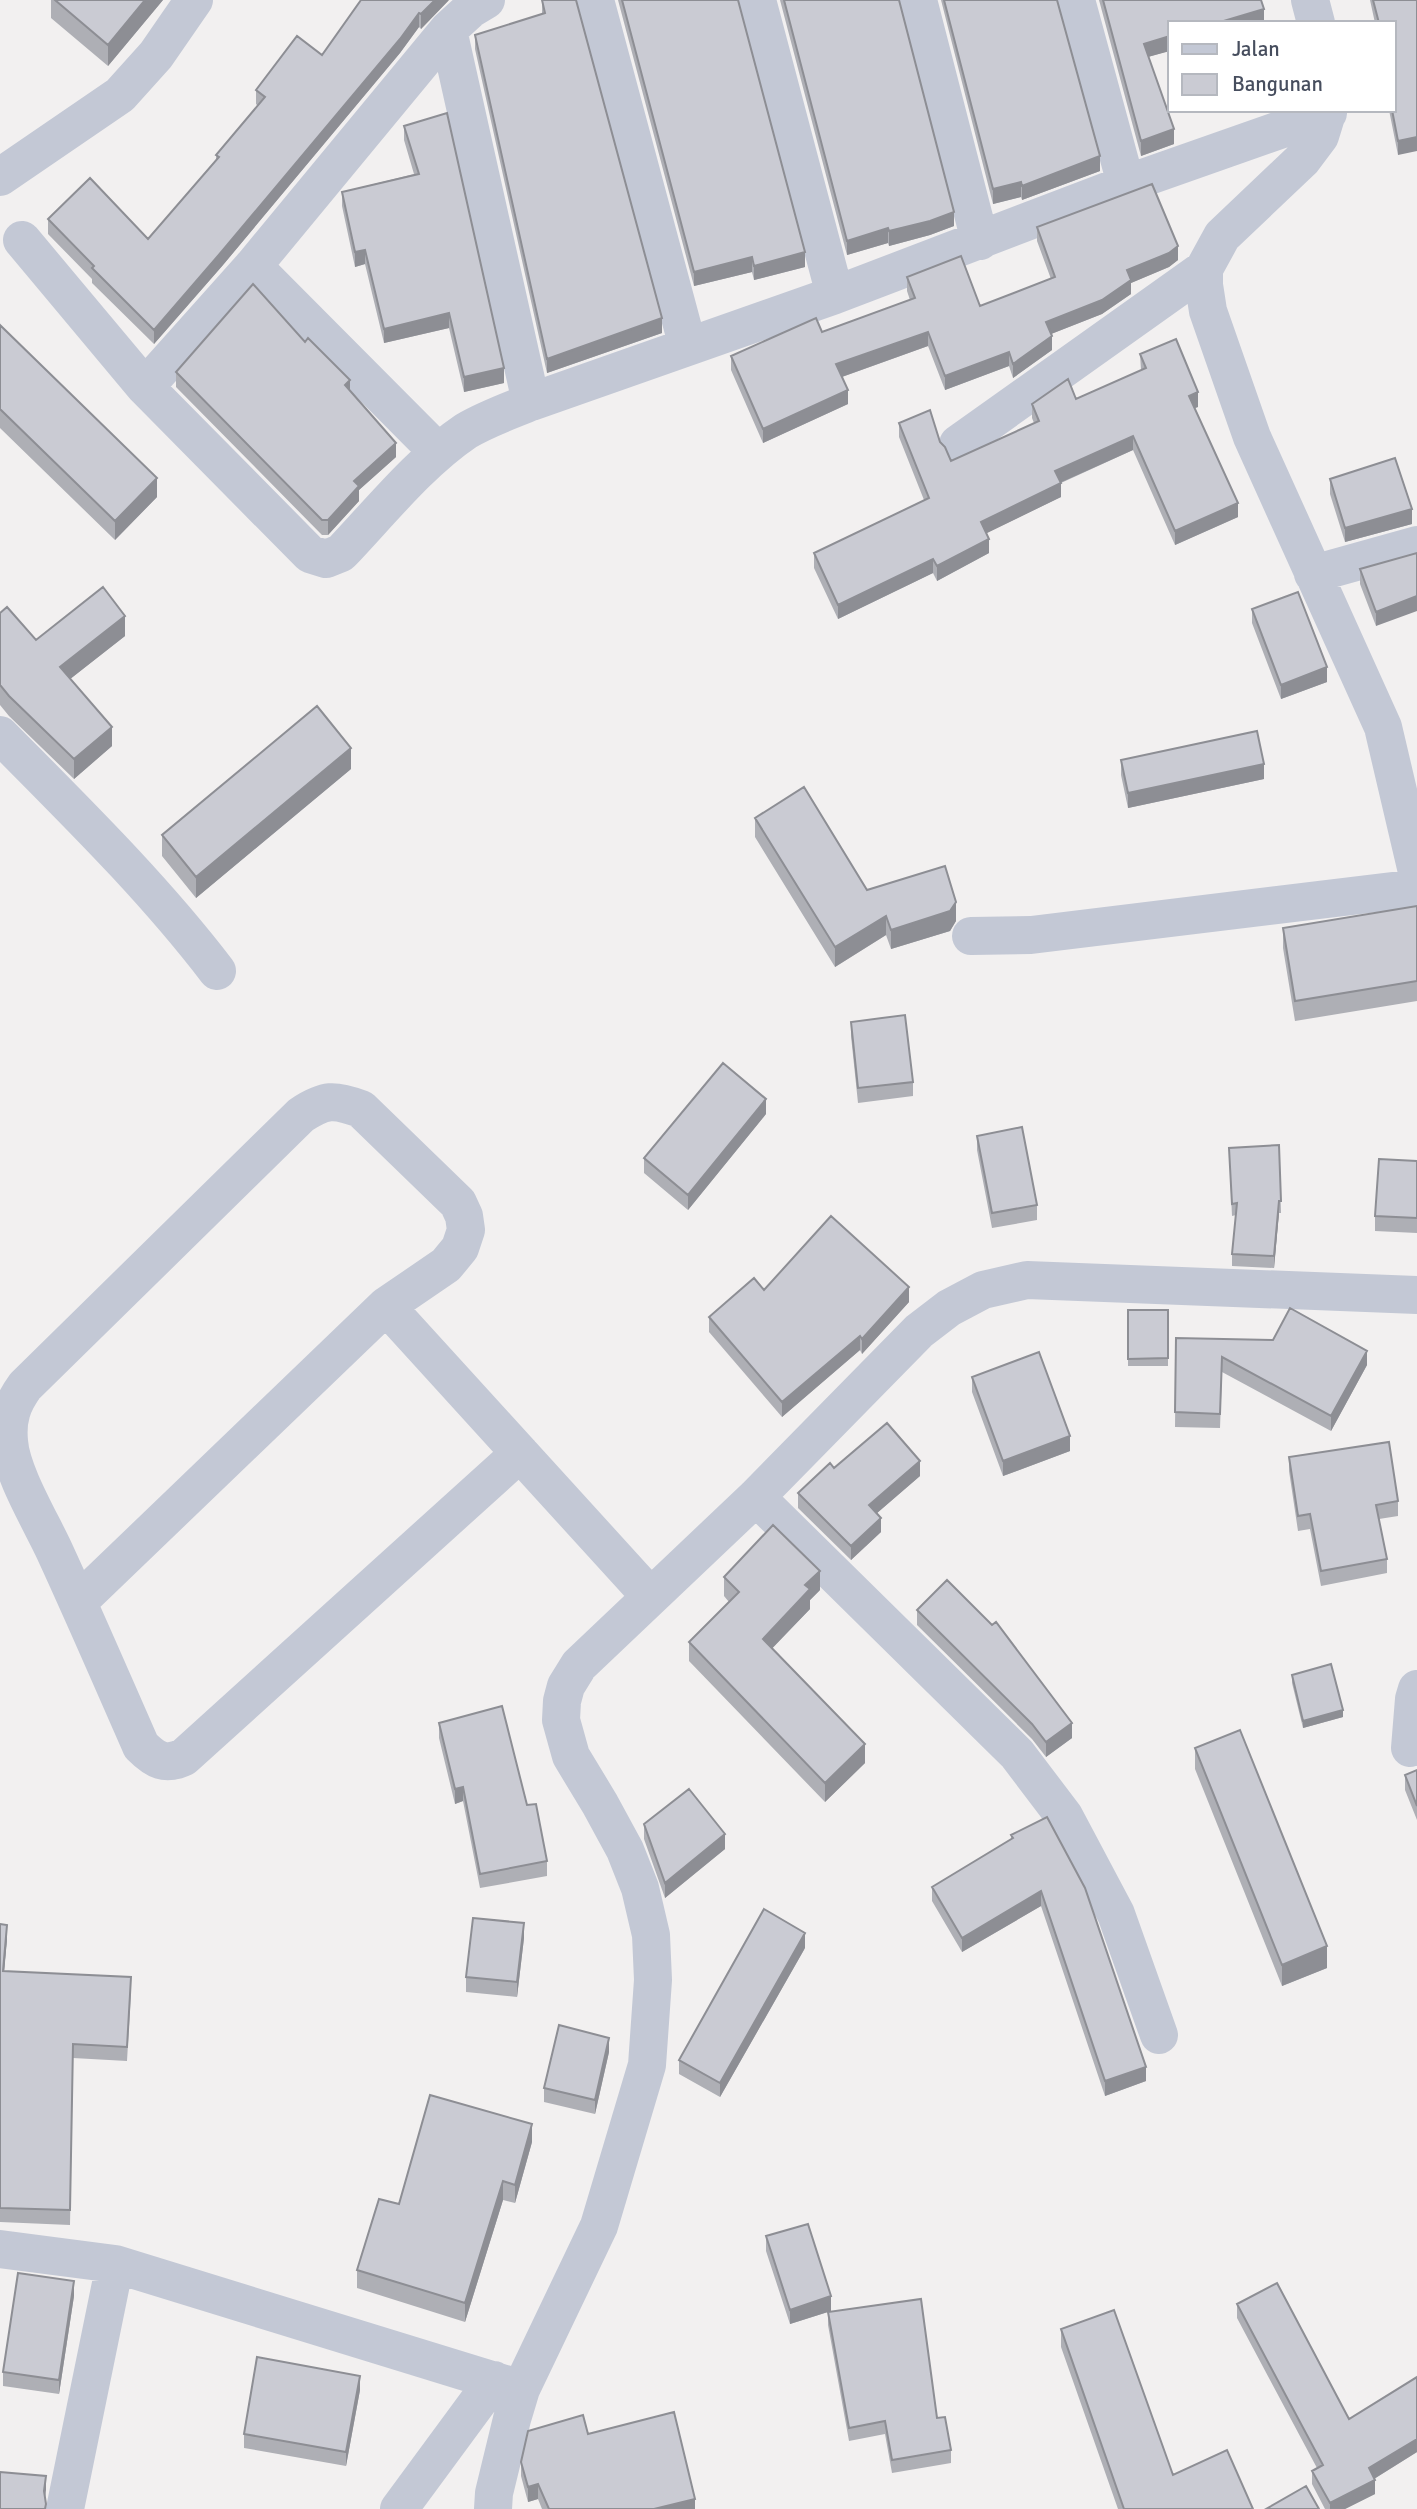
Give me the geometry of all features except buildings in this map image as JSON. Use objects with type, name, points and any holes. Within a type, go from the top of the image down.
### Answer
[{"type":"street","points":[[0,177],[120,95],[156,55],[194,0]]},
{"type":"street","points":[[145,387],[253,266],[448,30],[471,9],[486,0]]},
{"type":"street","points":[[595,0],[688,347]]},
{"type":"street","points":[[757,0],[835,295]]},
{"type":"street","points":[[918,0],[980,241]]},
{"type":"street","points":[[1076,0],[1126,184]]},
{"type":"street","points":[[1310,0],[1315,21]]},
{"type":"street","points":[[448,30],[531,402]]},
{"type":"street","points":[[22,240],[145,387],[310,554],[326,559],[341,552],[438,453],[467,431],[492,418],[835,295],[1126,184],[1328,112]]},
{"type":"street","points":[[958,444],[1204,269],[1222,236],[1302,160],[1320,136],[1328,112]]},
{"type":"street","points":[[253,266],[438,453]]},
{"type":"street","points":[[1204,269],[1208,311],[1252,437],[1383,727],[1417,872]]},
{"type":"street","points":[[1313,574],[1417,545]]},
{"type":"street","points":[[0,735],[105,841],[184,928],[217,971]]},
{"type":"street","points":[[971,936],[1031,935],[1417,888]]},
{"type":"street","points":[[78,1602],[386,1306],[446,1265],[460,1248],[466,1230],[458,1203],[361,1109],[328,1101],[301,1115],[25,1386],[13,1403],[9,1421],[9,1443],[17,1470],[141,1746],[160,1761],[173,1762],[184,1756],[520,1453]]},
{"type":"street","points":[[399,2509],[507,2385],[599,2226],[647,2065],[653,1980],[651,1935],[640,1888],[625,1850],[571,1756],[561,1720],[566,1686],[579,1665],[756,1497],[919,1331],[948,1308],[983,1290],[1027,1280],[1417,1295]]},
{"type":"street","points":[[386,1306],[650,1596]]},
{"type":"street","points":[[756,1497],[1017,1754],[1064,1816],[1116,1914],[1159,2035]]},
{"type":"street","points":[[1410,1748],[1417,1689]]},
{"type":"street","points":[[0,2249],[115,2264],[507,2385]]},
{"type":"street","points":[[65,2509],[115,2264]]},
{"type":"street","points":[[493,2509],[509,2431],[507,2385]]}]
